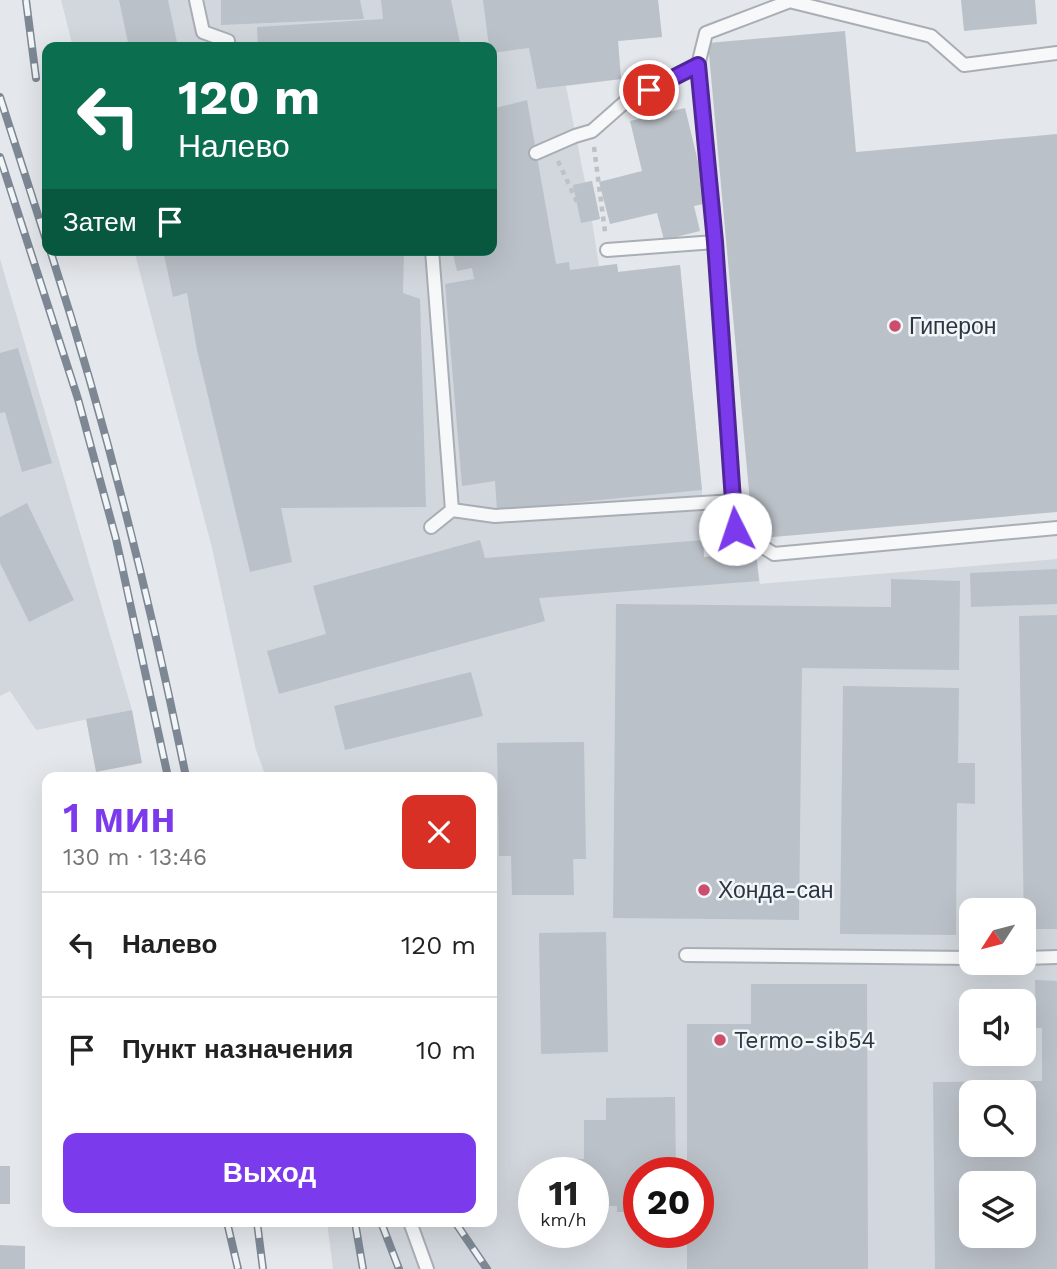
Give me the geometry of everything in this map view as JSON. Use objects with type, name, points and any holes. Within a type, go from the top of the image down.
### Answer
[{"type":"lane","points":[[197,0],[203,32],[228,42]]},
{"type":"lane","points":[[1057,53],[964,65],[931,36],[793,1],[706,33],[698,65],[715,242],[735,529],[775,554],[1057,528]]},
{"type":"lane","points":[[536,153],[592,131],[625,102],[698,65]]},
{"type":"lane","points":[[607,250],[715,242]]},
{"type":"lane","points":[[432,256],[452,510]]},
{"type":"lane","points":[[431,527],[452,510],[495,516],[734,501]]},
{"type":"lane","points":[[686,955],[959,958]]},
{"type":"lane","points":[[1036,958],[1057,957]]},
{"type":"lane","points":[[412,1227],[427,1269]]},
{"type":"path","points":[[592,131],[607,250]]},
{"type":"path","points":[[551,146],[577,202]]},
{"type":"path","points":[[596,220],[604,225]]},
{"type":"shaded area","points":[[61,0],[658,0],[662,37],[618,41],[621,79],[566,86],[585,182],[592,181],[600,219],[592,221],[599,266],[617,264],[618,272],[680,265],[702,490],[704,557],[756,553],[760,584],[1057,559],[1057,1269],[333,1269],[328,1227],[497,1227],[497,772],[264,772],[256,750],[212,548],[136,256],[497,256],[497,42],[72,42]]},
{"type":"shaded area","points":[[0,259],[132,710],[36,730],[10,691],[0,696]]},
{"type":"building","points":[[119,0],[168,0],[177,42],[128,42]]},
{"type":"building","points":[[221,0],[360,0],[364,19],[221,25]]},
{"type":"building","points":[[381,0],[451,0],[460,42],[258,42],[257,27],[383,19]]},
{"type":"building","points":[[483,0],[658,0],[662,37],[618,41],[621,79],[537,89],[529,48],[497,52],[497,42],[488,42]]},
{"type":"building","points":[[961,0],[1035,0],[1037,24],[964,31]]},
{"type":"building","name":"Гиперон","points":[[845,31],[856,152],[1057,134],[1057,512],[762,538],[758,501],[750,502],[708,43]]},
{"type":"building","points":[[527,100],[556,264],[569,262],[570,270],[617,264],[618,272],[680,265],[702,490],[497,510],[495,481],[462,486],[445,284],[474,279],[472,268],[457,271],[453,256],[497,256],[497,108]]},
{"type":"building","points":[[685,108],[708,203],[694,206],[700,231],[664,240],[657,213],[610,224],[599,182],[642,171],[630,121]]},
{"type":"building","points":[[592,181],[600,219],[581,223],[573,185]]},
{"type":"building","points":[[164,256],[404,256],[403,293],[420,299],[426,507],[281,508],[292,562],[250,572],[197,350],[187,293],[173,297]]},
{"type":"building","points":[[18,348],[52,463],[22,472],[5,412],[0,413],[0,353]]},
{"type":"building","points":[[27,503],[74,600],[29,622],[0,563],[0,517]]},
{"type":"building","points":[[480,540],[485,558],[703,540],[704,557],[756,553],[759,581],[539,598],[545,621],[279,694],[267,651],[326,634],[313,586]]},
{"type":"building","points":[[1057,569],[1057,604],[971,607],[970,573]]},
{"type":"building","points":[[891,579],[960,581],[959,670],[802,668],[799,920],[613,918],[616,604],[891,607]]},
{"type":"building","points":[[1057,615],[1057,929],[1036,929],[1036,898],[1024,898],[1019,616]]},
{"type":"building","points":[[471,672],[483,716],[345,750],[334,706]]},
{"type":"building","points":[[843,686],[959,688],[958,763],[975,763],[975,804],[957,803],[956,935],[840,934]]},
{"type":"building","points":[[132,710],[142,763],[96,772],[86,719]]},
{"type":"building","points":[[584,742],[586,859],[573,859],[574,895],[512,895],[511,856],[499,856],[497,743]]},
{"type":"building","points":[[606,932],[608,1052],[541,1054],[539,933]]},
{"type":"building","points":[[1035,980],[1057,981],[1057,1269],[935,1269],[933,1082],[959,1082],[959,1157],[1036,1157],[1036,1081],[1042,1081],[1042,1028],[1036,1028]]},
{"type":"building","points":[[751,984],[867,984],[868,1269],[687,1269],[687,1248],[714,1248],[714,1157],[687,1157],[687,1024],[751,1024]]},
{"type":"building","points":[[675,1097],[676,1157],[623,1157],[623,1212],[617,1212],[617,1206],[609,1206],[609,1157],[584,1157],[584,1120],[606,1120],[606,1098]]},
{"type":"building","points":[[0,1166],[10,1166],[10,1204],[0,1204]]},
{"type":"building","points":[[0,1245],[25,1246],[25,1269],[0,1269]]},
{"type":"railway","points":[[26,0],[36,78]]},
{"type":"railway","points":[[0,97],[42,227]]},
{"type":"railway","points":[[0,157],[78,399],[116,539],[167,772]]},
{"type":"railway","points":[[52,256],[90,380],[126,512],[185,772]]},
{"type":"railway","points":[[228,1227],[238,1269]]},
{"type":"railway","points":[[258,1227],[263,1269]]},
{"type":"railway","points":[[356,1227],[363,1269]]},
{"type":"railway","points":[[383,1227],[399,1269]]},
{"type":"railway","points":[[458,1227],[487,1269]]},
{"type":"place","name":"Гиперон","points":[[895,326]]},
{"type":"place","name":"Хонда-сан","points":[[704,890]]},
{"type":"place","name":"Termo-sib54","points":[[720,1040]]},
{"type":"route","points":[[649,90],[698,65],[715,242],[735,529]]}]
